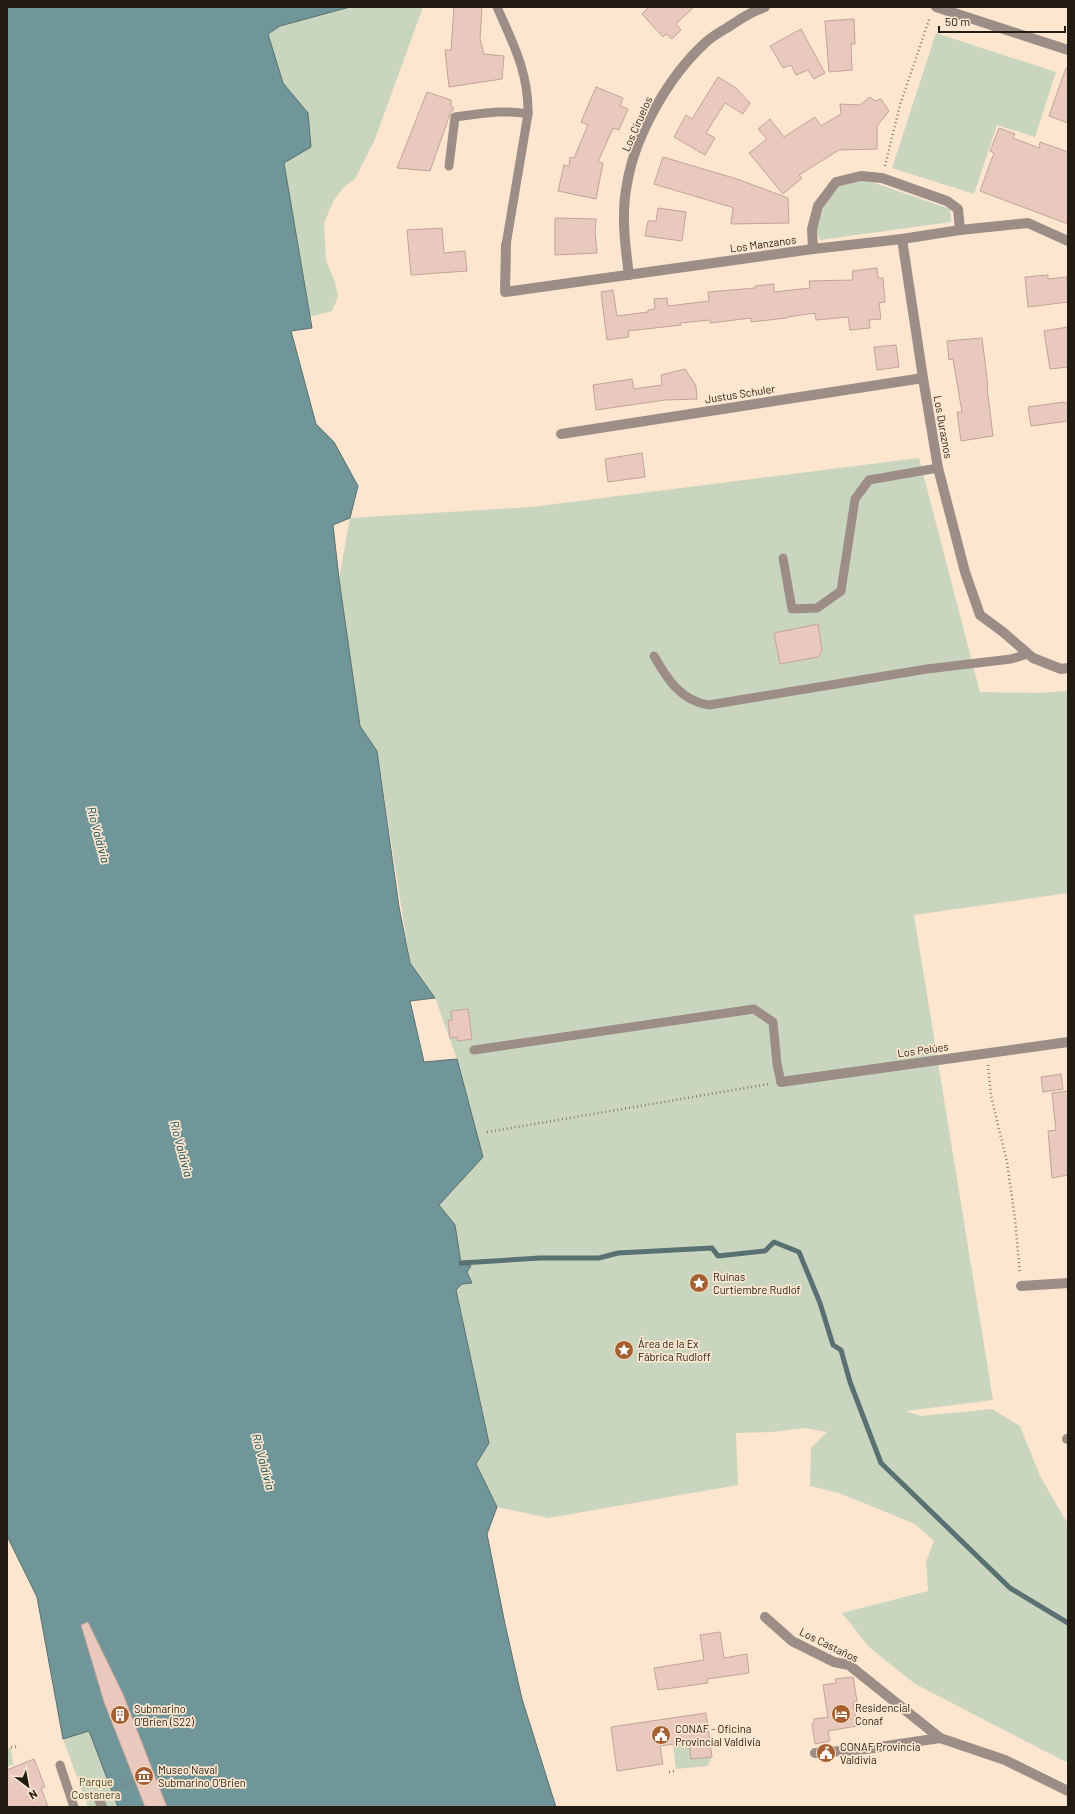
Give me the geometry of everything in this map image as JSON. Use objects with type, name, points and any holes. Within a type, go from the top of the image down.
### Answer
[{"type":"street","name":"Los Ciruelos","points":[[629,274],[624,244],[624,209],[627,184],[636,153],[655,107],[680,70],[706,42],[755,10],[765,7]]},
{"type":"street","points":[[933,11],[1068,50]]},
{"type":"street","points":[[813,249],[812,229],[818,206],[836,182],[861,176],[882,178],[947,201],[958,209],[960,230]]},
{"type":"street","name":"Los Manzanos","points":[[506,245],[505,292],[813,249],[902,239],[960,230],[1028,223],[1068,241]]},
{"type":"street","name":"Los Duraznos","points":[[902,239],[938,468],[965,572],[980,615],[1003,632],[1028,654]]},
{"type":"street","name":"Justus Schuler","points":[[561,434],[923,378]]},
{"type":"street","points":[[1028,654],[1033,658],[1061,669],[1068,668]]},
{"type":"street","name":"Los Pelúes","points":[[781,1082],[1068,1042]]},
{"type":"street","points":[[1021,1286],[1068,1284]]},
{"type":"street","name":"Los Castaños","points":[[765,1617],[792,1641],[834,1662],[849,1665],[940,1738],[1005,1760],[1068,1791]]},
{"type":"street","name":"Los Castaños","points":[[815,1753],[866,1749],[940,1738]]},
{"type":"lane","points":[[497,7],[519,57],[529,94],[528,114],[506,245]]},
{"type":"lane","points":[[449,166],[455,117],[492,112],[516,112],[528,114]]},
{"type":"lane","points":[[784,558],[792,609],[817,608],[841,591],[855,499],[870,480],[938,468]]},
{"type":"lane","points":[[654,656],[667,679],[680,692],[695,702],[709,705],[927,669],[1011,659],[1028,654]]},
{"type":"lane","points":[[474,1050],[754,1009],[773,1022],[777,1064],[781,1082]]},
{"type":"lane","points":[[60,1765],[74,1807]]},
{"type":"path","points":[[882,178],[900,105],[933,11]]},
{"type":"path","points":[[986,1054],[991,1096],[1007,1162],[1015,1219],[1021,1286]]},
{"type":"path","points":[[486,1132],[781,1082]]},
{"type":"path","points":[[7,1748],[19,1746]]},
{"type":"path","points":[[669,1772],[674,1771]]},
{"type":"path","points":[[100,1803],[134,1780]]},
{"type":"green space","points":[[251,7],[423,7],[375,139],[355,179],[344,187],[334,200],[324,223],[326,260],[335,282],[338,297],[332,311],[305,318]]},
{"type":"green space","points":[[936,33],[1056,72],[1035,137],[997,125],[974,194],[892,168]]},
{"type":"green space","points":[[866,180],[950,209],[951,222],[820,240],[816,229],[824,205],[840,186]]},
{"type":"green space","points":[[919,458],[980,692],[1039,693],[1068,691],[1068,893],[914,915],[993,1400],[906,1411],[921,1416],[992,1409],[1020,1426],[1040,1476],[1068,1524],[1068,1763],[915,1684],[869,1647],[842,1613],[928,1591],[926,1562],[934,1541],[915,1524],[839,1493],[810,1486],[811,1448],[827,1432],[805,1428],[772,1432],[736,1433],[738,1485],[548,1518],[497,1507],[476,1464],[483,1413],[456,1290],[462,1284],[461,1263],[455,1225],[439,1205],[460,1183],[477,1134],[457,1059],[435,998],[410,963],[377,751],[360,726],[339,579],[350,518],[531,507]]},
{"type":"green space","name":"Parque Costanera","points":[[89,1730],[118,1807],[88,1807],[63,1739]]},
{"type":"green space","points":[[689,1742],[692,1759],[712,1757],[707,1766],[676,1769],[673,1745]]},
{"type":"green space","points":[[11,1748],[13,1765],[7,1766],[7,1749]]},
{"type":"water","name":"Río Valdivia","points":[[7,7],[350,7],[280,26],[268,34],[283,83],[308,113],[311,147],[284,163],[312,328],[291,331],[316,424],[334,442],[358,486],[350,518],[333,525],[339,579],[360,726],[377,751],[399,907],[410,963],[435,998],[410,1001],[424,1062],[457,1059],[483,1157],[439,1205],[455,1225],[461,1263],[471,1266],[467,1272],[472,1283],[462,1284],[456,1290],[489,1443],[476,1464],[497,1507],[487,1534],[522,1699],[556,1807],[118,1807],[89,1731],[63,1739],[37,1597],[7,1536]]},
{"type":"building","points":[[454,7],[482,7],[480,39],[484,54],[504,56],[502,79],[449,87],[445,50],[451,50]]},
{"type":"building","points":[[649,7],[694,7],[676,24],[681,30],[672,39],[666,34],[663,37],[642,14]]},
{"type":"building","points":[[854,19],[855,44],[851,44],[852,70],[829,72],[825,21]]},
{"type":"building","points":[[801,29],[825,73],[814,79],[808,70],[796,75],[791,65],[783,68],[770,46]]},
{"type":"building","points":[[1066,68],[1068,69],[1068,123],[1049,116]]},
{"type":"building","points":[[718,77],[736,88],[750,103],[743,114],[725,103],[706,133],[715,138],[705,155],[674,137],[686,115],[692,119]]},
{"type":"building","points":[[596,87],[623,98],[620,106],[628,109],[619,130],[613,128],[598,162],[603,163],[596,199],[558,191],[564,165],[569,166],[570,157],[574,158],[588,125],[581,122]]},
{"type":"building","points":[[427,92],[451,100],[451,106],[454,108],[450,114],[430,171],[397,168]]},
{"type":"building","points":[[870,97],[875,101],[881,99],[889,111],[877,126],[877,149],[839,150],[799,175],[802,178],[783,194],[749,153],[767,139],[758,129],[770,119],[784,137],[815,117],[821,126],[841,114],[840,104],[860,105]]},
{"type":"building","points":[[999,128],[1015,134],[1013,138],[1039,148],[1040,142],[1068,152],[1068,224],[980,191],[994,153],[990,151]]},
{"type":"building","points":[[663,157],[737,179],[788,198],[789,223],[731,224],[733,208],[654,184]]},
{"type":"building","points":[[658,208],[686,212],[682,241],[645,236],[648,221],[656,221]]},
{"type":"building","points":[[555,218],[596,219],[595,232],[597,253],[555,255]]},
{"type":"building","points":[[442,228],[444,253],[465,251],[467,271],[411,275],[407,230]]},
{"type":"building","points":[[877,268],[878,278],[883,278],[885,302],[879,303],[881,319],[869,320],[870,328],[850,330],[848,317],[816,320],[815,313],[751,322],[751,318],[710,323],[710,320],[680,323],[681,325],[628,331],[629,337],[607,340],[601,292],[613,290],[617,316],[648,312],[648,310],[655,309],[654,299],[667,298],[668,306],[709,301],[708,292],[755,288],[755,286],[774,284],[774,292],[810,288],[809,281],[853,280],[852,271]]},
{"type":"building","points":[[1048,275],[1048,279],[1067,277],[1068,302],[1028,307],[1025,277]]},
{"type":"building","points":[[1068,327],[1068,367],[1050,369],[1044,331]]},
{"type":"building","points":[[982,338],[993,436],[961,441],[957,412],[962,412],[953,359],[949,360],[947,341]]},
{"type":"building","points":[[896,345],[899,367],[877,370],[874,347]]},
{"type":"building","points":[[685,369],[696,386],[697,399],[665,400],[596,410],[593,385],[632,379],[634,389],[662,385],[661,375]]},
{"type":"building","points":[[1064,402],[1068,403],[1068,421],[1031,426],[1028,407]]},
{"type":"building","points":[[642,453],[645,477],[608,482],[605,459]]},
{"type":"building","points":[[818,624],[822,650],[818,657],[780,664],[774,633]]},
{"type":"building","points":[[468,1009],[472,1039],[458,1041],[457,1037],[450,1038],[448,1021],[452,1020],[451,1011]]},
{"type":"building","points":[[1061,1074],[1063,1089],[1043,1092],[1041,1077]]},
{"type":"building","points":[[1068,1091],[1068,1175],[1052,1178],[1048,1131],[1056,1130],[1052,1093]]},
{"type":"building","name":"Submarino O'Brien (S22)","points":[[88,1622],[123,1694],[167,1807],[145,1807],[104,1702],[81,1625]]},
{"type":"building","points":[[720,1632],[724,1658],[747,1654],[749,1673],[707,1679],[708,1683],[658,1690],[654,1668],[704,1660],[700,1635]]},
{"type":"building","name":"Residencial Conaf","points":[[853,1677],[857,1701],[853,1702],[857,1726],[828,1731],[830,1741],[815,1744],[812,1724],[814,1723],[814,1719],[828,1717],[823,1685],[836,1683],[835,1679]]},
{"type":"building","name":"CONAF - Oficina Provincial Valdivia","points":[[706,1713],[712,1757],[691,1759],[689,1742],[660,1746],[663,1764],[617,1771],[611,1727]]},
{"type":"building","points":[[34,1759],[45,1787],[41,1788],[48,1807],[7,1807],[7,1770]]},
{"type":"waterway","points":[[461,1263],[540,1258],[599,1258],[618,1253],[712,1248],[718,1256],[765,1251],[774,1242],[799,1252],[820,1303],[833,1345],[841,1350],[850,1382],[881,1463],[1010,1588],[1068,1623]]},
{"type":"place","name":"Ruinas Curtiembre Rudlof","points":[[699,1283]]},
{"type":"place","name":"Área de la Ex Fábrica Rudloff","points":[[624,1350]]},
{"type":"place","name":"Residencial Conaf","points":[[841,1714]]},
{"type":"place","name":"Submarino O'Brien (S22)","points":[[120,1715]]},
{"type":"place","name":"CONAF - Oficina Provincial Valdivia","points":[[661,1735]]},
{"type":"place","name":"CONAF Provincia Valdivia","points":[[826,1753]]},
{"type":"place","name":"Museo Naval Submarino O’Brien","points":[[144,1776]]}]
